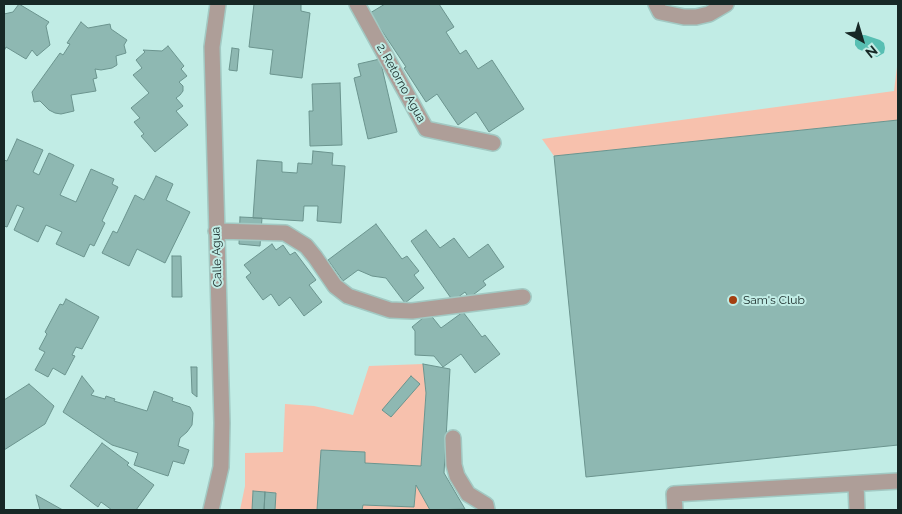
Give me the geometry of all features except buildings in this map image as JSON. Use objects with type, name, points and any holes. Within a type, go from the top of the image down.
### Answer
[{"type":"street","name":"Calle Agua","points":[[211,510],[221,466],[222,432],[212,47],[218,4]]},
{"type":"street","name":"2. Retorno Agua","points":[[357,4],[426,129],[493,143]]},
{"type":"street","points":[[656,4],[660,12],[684,18],[709,14],[726,4]]},
{"type":"street","points":[[216,231],[285,233],[306,246],[334,286],[344,294],[390,310],[412,311],[523,297]]},
{"type":"street","points":[[453,438],[454,466],[457,476],[468,494],[486,505],[487,510]]},
{"type":"street","points":[[675,510],[674,494],[898,481]]},
{"type":"street","points":[[856,484],[858,510]]},
{"type":"shaded area","points":[[898,59],[898,120],[554,156],[542,139],[894,91]]},
{"type":"shaded area","points":[[423,364],[426,393],[421,466],[365,463],[365,452],[321,450],[317,510],[240,510],[245,486],[245,453],[283,452],[285,404],[314,406],[353,415],[369,366]]},
{"type":"shaded area","points":[[416,485],[430,510],[362,510],[363,505],[414,507]]},
{"type":"water","points":[[860,35],[880,40],[884,43],[884,53],[877,57],[858,49],[855,45],[855,40]]},
{"type":"place","name":"Sam's Club","points":[[733,300]]}]
